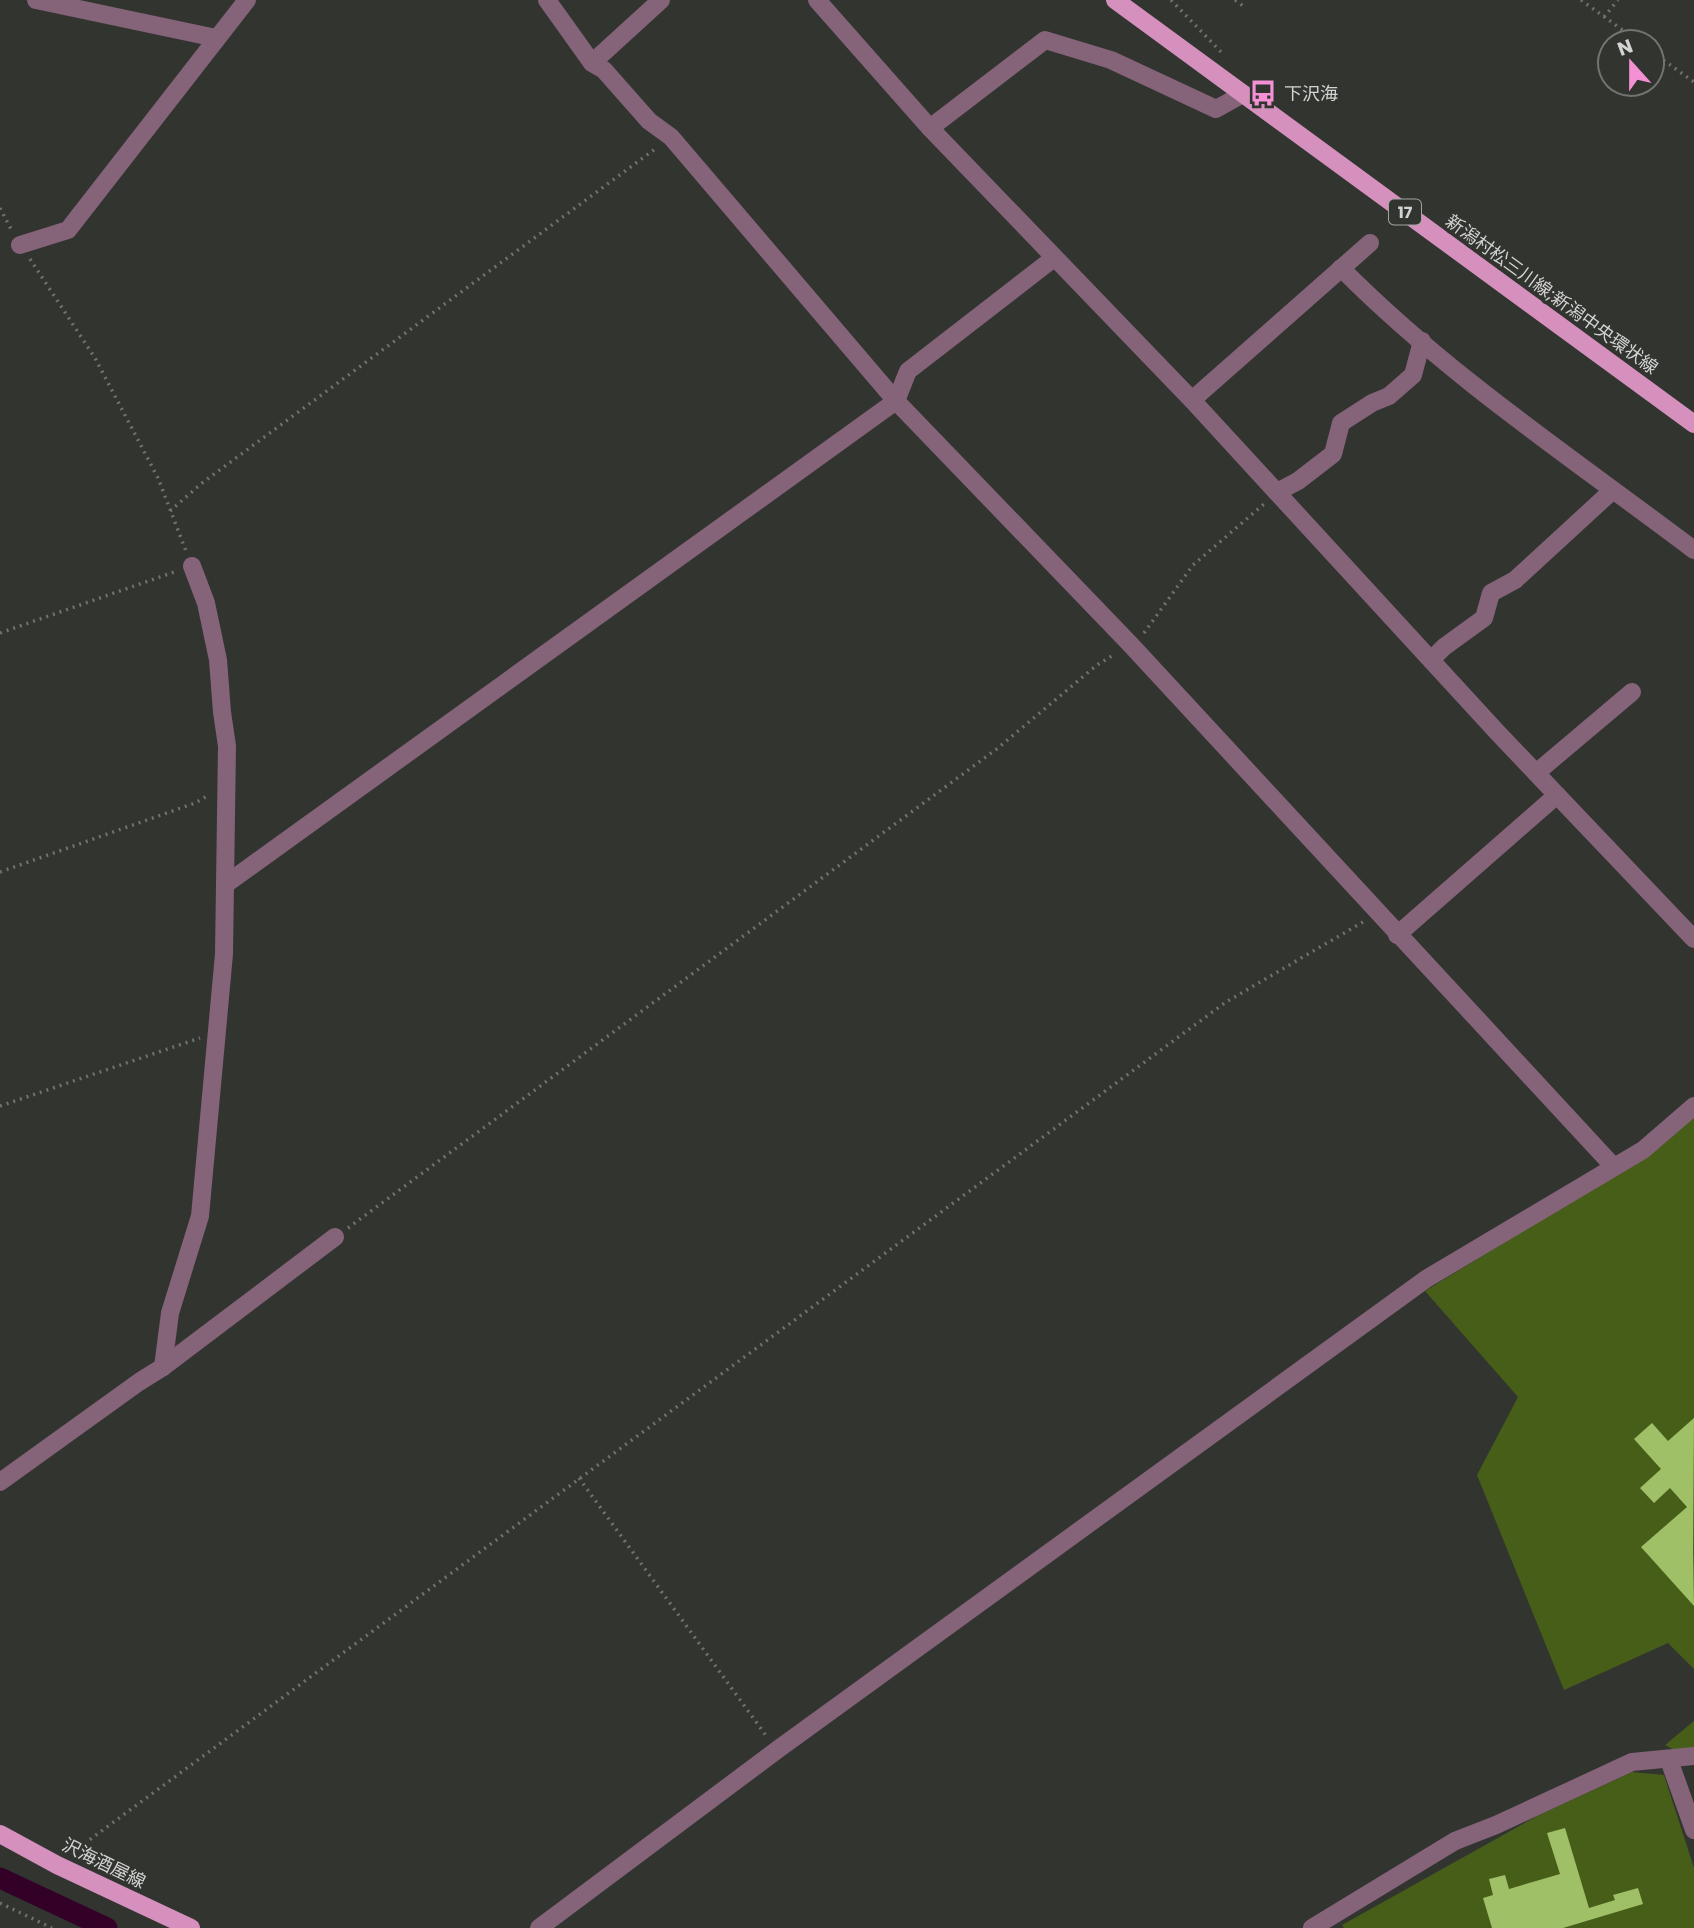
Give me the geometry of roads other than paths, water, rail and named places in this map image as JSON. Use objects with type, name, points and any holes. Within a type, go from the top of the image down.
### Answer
[{"type":"main road","name":"新潟村松三川線;新潟中央環状線","points":[[1115,0],[1694,424]]},
{"type":"main road","name":"沢海酒屋線","points":[[0,1833],[57,1865],[191,1928]]},
{"type":"street","points":[[36,0],[216,38]]},
{"type":"street","points":[[20,245],[68,230],[247,0]]},
{"type":"street","points":[[547,0],[592,63],[604,70],[649,121],[671,137],[896,401],[1130,645],[1614,1167]]},
{"type":"street","points":[[592,63],[661,0]]},
{"type":"street","points":[[817,0],[930,128],[1192,400],[1536,773],[1694,939]]},
{"type":"street","points":[[930,128],[1045,40],[1111,60],[1216,109],[1243,94]]},
{"type":"street","points":[[1192,400],[1370,243]]},
{"type":"street","points":[[226,884],[896,401],[908,371],[1054,258]]},
{"type":"street","points":[[1342,268],[1422,341],[1491,397],[1694,550]]},
{"type":"street","points":[[1277,492],[1298,481],[1333,454],[1341,423],[1372,403],[1390,396],[1413,375],[1422,341]]},
{"type":"street","points":[[1431,660],[1444,647],[1485,618],[1491,593],[1515,580],[1613,491]]},
{"type":"street","points":[[163,1367],[170,1313],[200,1216],[224,954],[227,746],[218,660],[206,603],[192,566]]},
{"type":"street","points":[[1536,773],[1632,692]]},
{"type":"street","points":[[1397,935],[1557,795]]},
{"type":"street","points":[[539,1928],[777,1750],[1426,1279],[1643,1150],[1694,1106]]},
{"type":"street","points":[[0,1482],[138,1382],[163,1367],[335,1237]]},
{"type":"street","points":[[1312,1928],[1455,1841],[1632,1762],[1694,1756]]},
{"type":"street","points":[[1669,1760],[1694,1830]]},
{"type":"waterway","points":[[0,1878],[107,1928]]},
{"type":"place","name":"下沢海","points":[[1263,93]]}]
